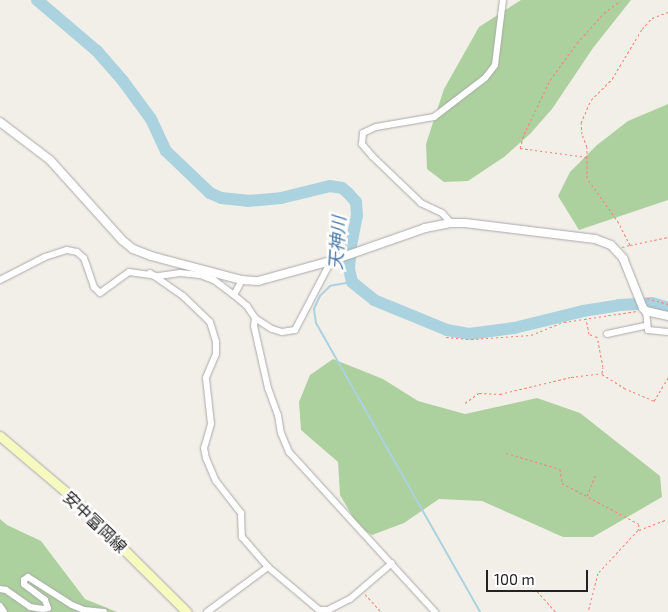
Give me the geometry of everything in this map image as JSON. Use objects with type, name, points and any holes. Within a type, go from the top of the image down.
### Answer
[{"type":"main road","name":"安中富岡線","points":[[0,436],[66,492],[187,612]]},
{"type":"street","points":[[451,223],[442,213],[420,203],[372,156],[362,144],[363,133],[376,127],[434,117],[485,78],[495,65],[503,0]]},
{"type":"street","points":[[0,122],[50,160],[122,240],[133,249],[151,256],[242,280],[269,280],[332,261],[418,230],[451,223],[595,239],[616,248],[623,258],[640,298],[646,326],[652,331],[668,332]]},
{"type":"street","points":[[0,280],[45,257],[67,250],[77,252],[84,258],[94,287],[100,293],[129,272],[150,273],[159,276],[180,273],[200,275],[214,280],[234,294],[247,306],[255,318],[272,329],[282,332],[295,330],[332,261]]},
{"type":"street","points":[[150,273],[183,296],[210,322],[216,342],[216,354],[206,378],[211,424],[204,448],[206,458],[216,481],[241,513],[242,538],[268,566],[319,610],[328,610],[350,599],[392,563]]},
{"type":"street","points":[[234,294],[242,280]]},
{"type":"street","points":[[644,310],[668,316]]},
{"type":"street","points":[[255,318],[254,326],[268,388],[278,415],[281,433],[290,452],[435,612]]},
{"type":"street","points":[[607,334],[646,326]]},
{"type":"street","points":[[207,612],[268,566]]},
{"type":"street","points":[[0,589],[6,590],[30,607],[43,610],[48,608],[45,600],[24,584],[28,578],[72,605],[84,610],[104,612]]},
{"type":"street","points":[[0,606],[4,612]]},
{"type":"path","points":[[588,157],[520,148],[528,126],[550,80],[577,43],[604,13],[621,0]]},
{"type":"path","points":[[630,245],[619,223],[587,178],[588,157],[580,123],[586,108],[612,79],[642,28],[652,18],[668,12]]},
{"type":"path","points":[[616,248],[668,237]]},
{"type":"path","points":[[640,298],[668,304]]},
{"type":"path","points":[[446,337],[471,339],[531,335],[556,324],[631,310],[644,310]]},
{"type":"path","points":[[586,318],[589,334],[597,337],[602,373]]},
{"type":"path","points":[[464,403],[479,393],[500,394],[571,377],[602,373],[624,388],[654,401],[668,378]]},
{"type":"path","points":[[506,453],[560,469],[562,483],[639,524],[638,530]]},
{"type":"path","points":[[587,496],[596,474]]},
{"type":"path","points":[[588,612],[598,573],[638,530],[667,519]]},
{"type":"path","points":[[361,590],[381,612]]},
{"type":"path","points":[[537,591],[556,612]]},
{"type":"green space","points":[[521,0],[631,0],[593,48],[552,109],[530,134],[504,157],[468,181],[444,182],[427,169],[426,144],[444,89],[479,27]]},
{"type":"green space","points":[[668,104],[668,200],[579,230],[558,196],[570,172],[597,145],[628,121]]},
{"type":"green space","points":[[333,359],[383,379],[418,401],[465,414],[537,398],[580,413],[660,476],[662,497],[593,537],[563,537],[482,501],[439,499],[404,523],[372,535],[358,526],[340,495],[338,462],[301,430],[299,402],[310,375]]},
{"type":"green space","points":[[0,519],[7,525],[41,541],[85,599],[117,612],[0,612]]},
{"type":"waterway","name":"天神川","points":[[37,0],[97,51],[123,81],[151,119],[166,151],[210,193],[221,198],[248,201],[281,198],[330,186],[342,188],[348,193],[356,202],[357,215],[349,269],[352,282],[374,300],[447,330],[469,334],[514,328],[583,311],[619,305],[652,303],[668,308]]},
{"type":"waterway","points":[[352,282],[330,286],[320,296],[314,309],[316,323],[480,612]]}]
